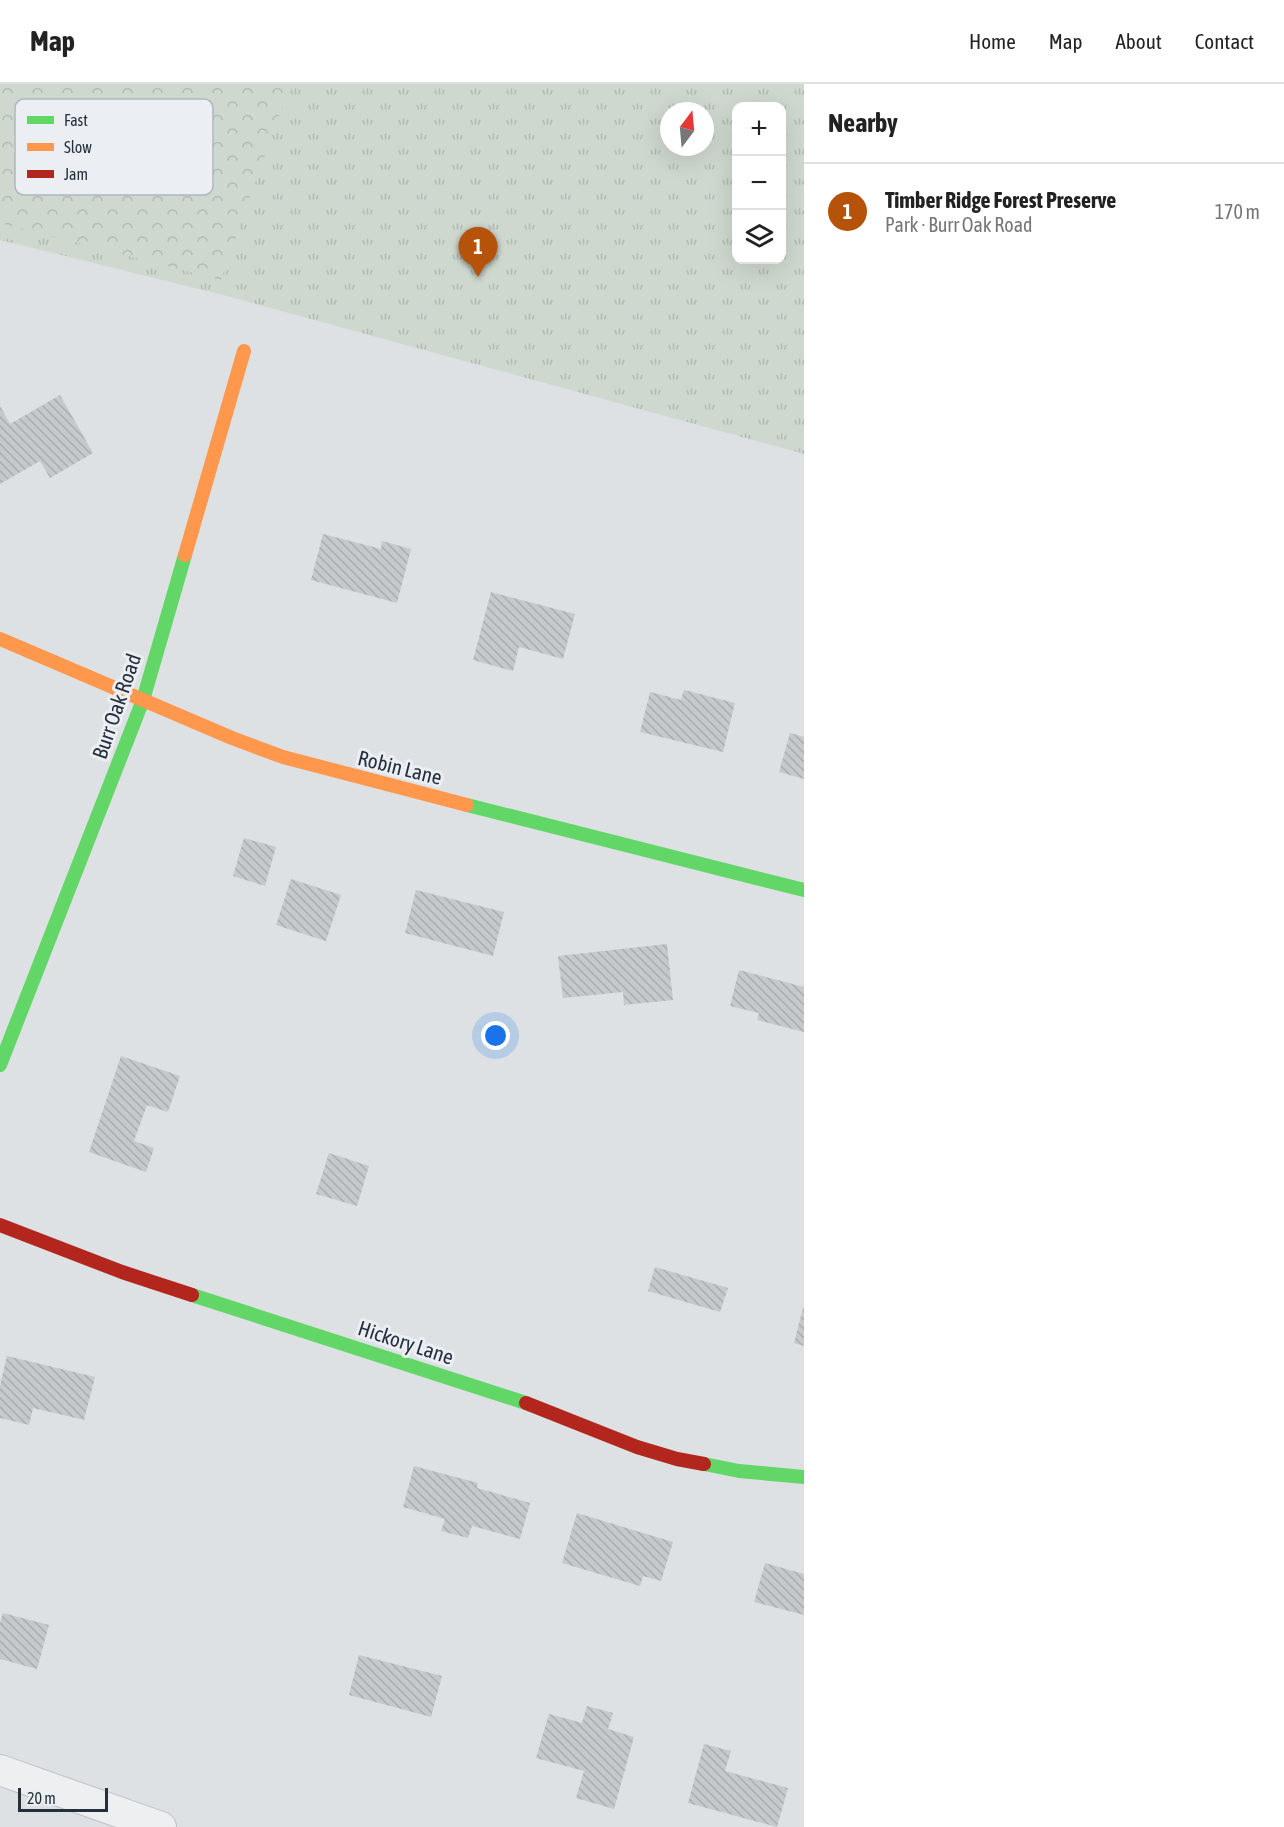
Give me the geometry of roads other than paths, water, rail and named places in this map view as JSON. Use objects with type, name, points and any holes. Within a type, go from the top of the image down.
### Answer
[{"type":"street","name":"Burr Oak Road","points":[[0,1065],[143,700],[244,351]]},
{"type":"street","name":"Robin Lane","points":[[0,639],[232,738],[283,757],[804,890]]},
{"type":"street","name":"Hickory Lane","points":[[0,1225],[122,1272],[531,1405],[637,1447],[677,1459],[739,1471],[804,1477]]},
{"type":"street","points":[[0,1770],[161,1827]]},
{"type":"place","name":"Timber Ridge Forest Preserve","points":[[478,277]]}]
